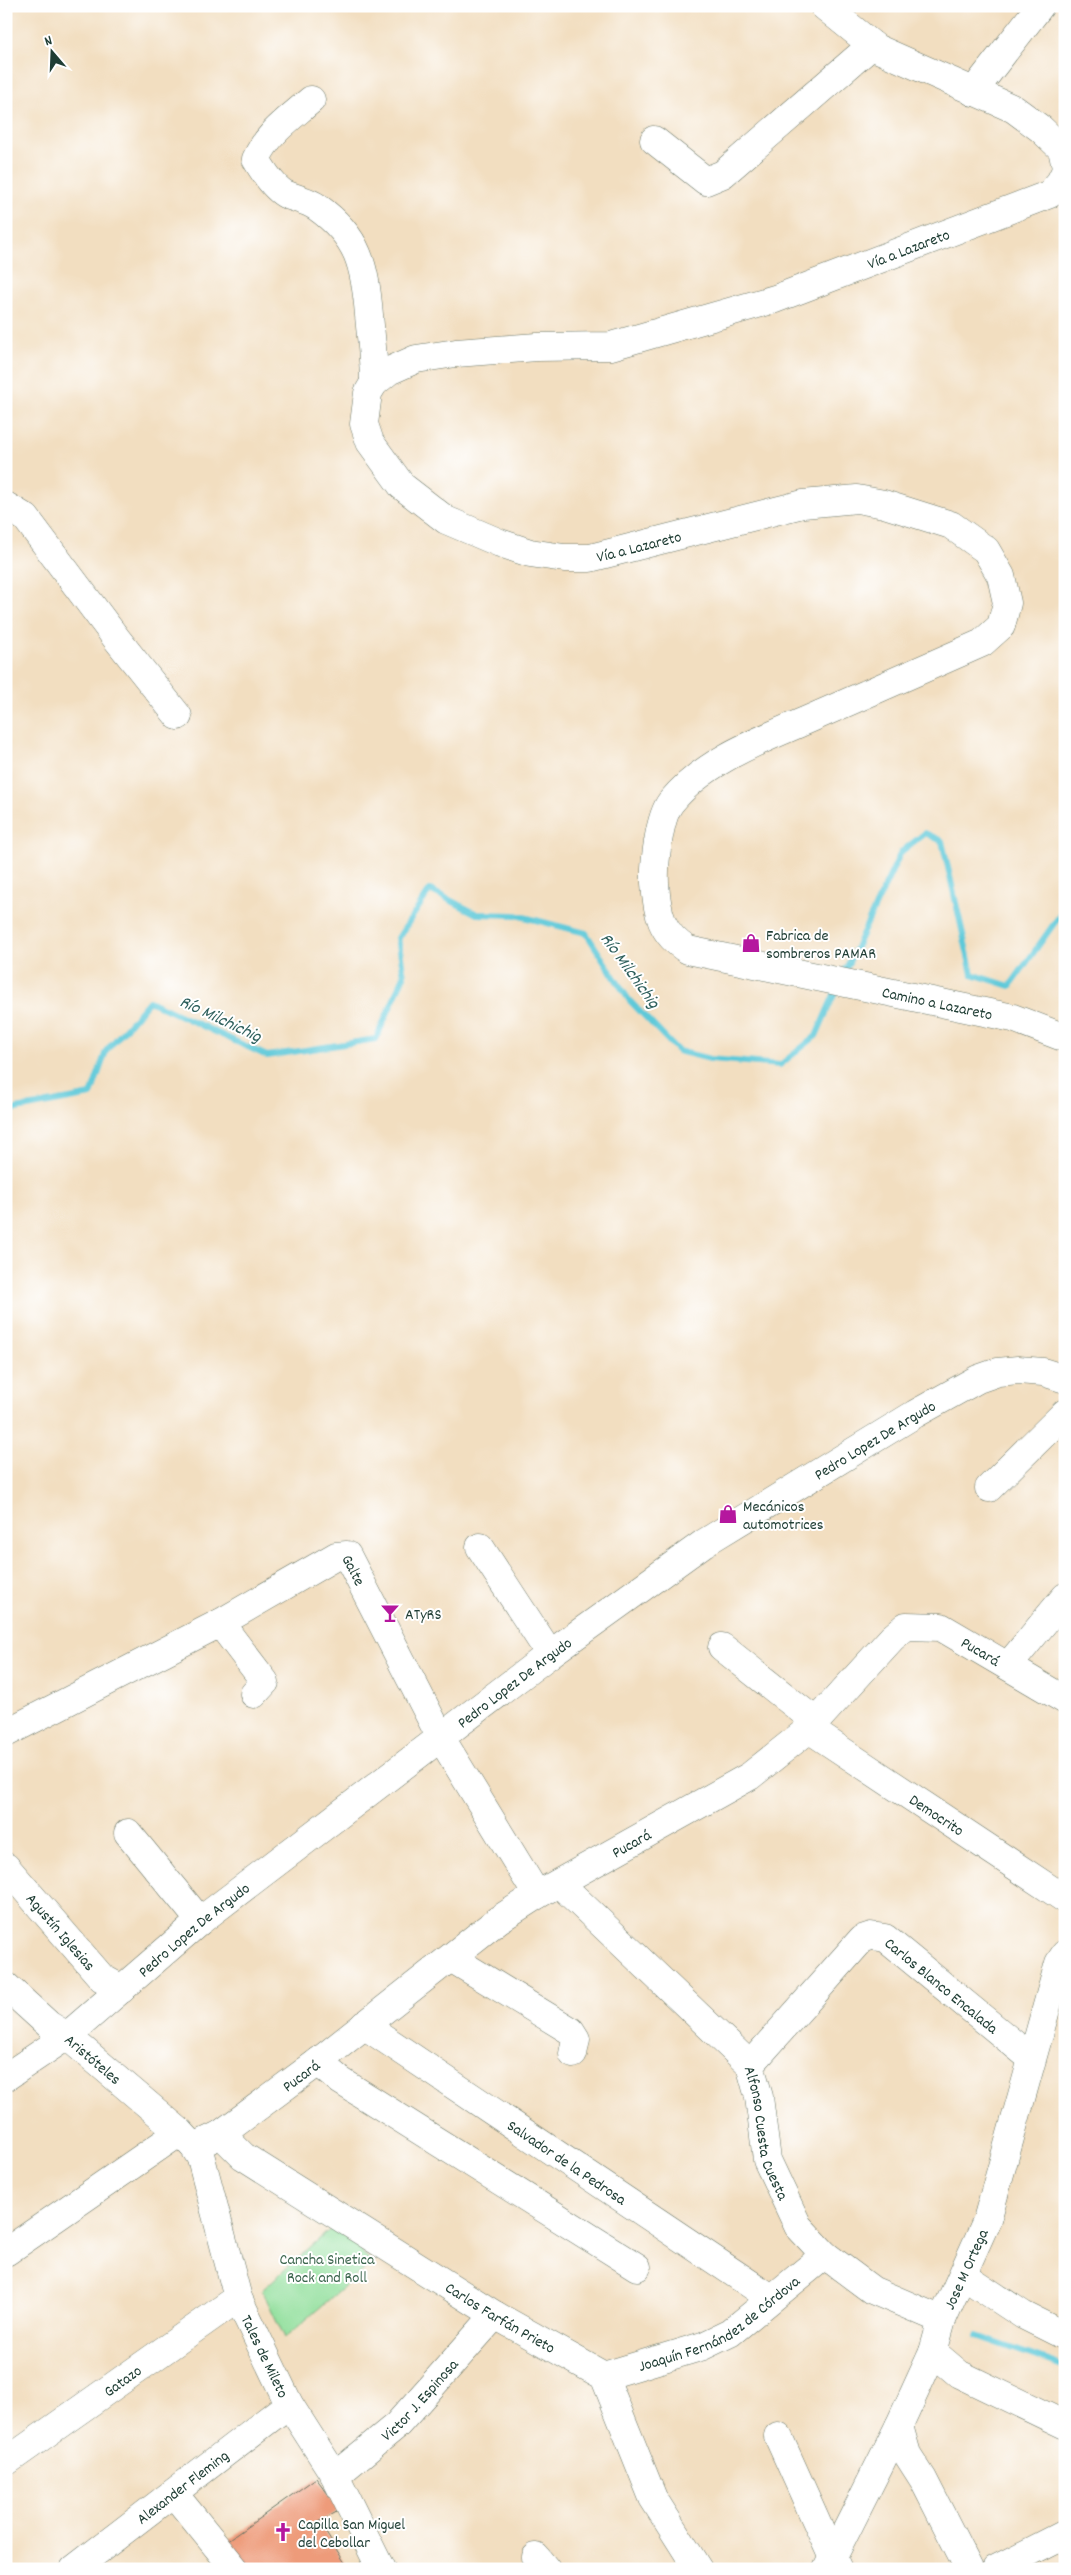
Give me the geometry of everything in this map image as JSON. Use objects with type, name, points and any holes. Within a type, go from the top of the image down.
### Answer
[{"type":"street","name":"Vía a Lazareto","points":[[808,975],[688,950],[675,942],[666,930],[657,908],[655,877],[658,840],[667,809],[670,803],[693,778],[741,750],[982,643],[1001,626],[1007,604],[1001,576],[986,550],[951,526],[884,504],[857,499],[803,504],[590,558],[564,558],[530,553],[500,543],[446,520],[402,486],[370,442],[364,424],[368,393],[374,383],[389,371],[416,359],[456,353],[528,348],[611,346],[775,300],[1050,194],[1060,182],[1064,155],[1041,129],[1014,109],[972,92],[872,45],[824,6]]},
{"type":"street","points":[[972,92],[1040,6]]},
{"type":"street","points":[[654,140],[706,181],[723,174],[872,45]]},
{"type":"street","points":[[311,100],[279,126],[265,142],[256,159],[265,174],[284,193],[309,202],[328,215],[348,236],[357,252],[365,272],[367,287],[374,348],[374,383]]},
{"type":"street","points":[[6,506],[26,518],[116,638],[178,716]]},
{"type":"street","name":"Camino a Lazareto","points":[[808,975],[1013,1018],[1065,1038]]},
{"type":"street","name":"Pedro Lopez De Argudo","points":[[6,2077],[67,2036],[200,1921],[550,1654],[704,1543],[915,1414],[978,1379],[998,1372],[1018,1370],[1043,1372],[1065,1379]]},
{"type":"street","points":[[990,1488],[1065,1413]]},
{"type":"street","points":[[480,1547],[550,1654]]},
{"type":"street","name":"Galte","points":[[6,1733],[220,1623],[336,1556],[347,1555],[441,1738],[548,1889]]},
{"type":"street","points":[[1008,1666],[1065,1597]]},
{"type":"street","points":[[220,1623],[265,1682],[254,1694]]},
{"type":"street","name":"Pucará","points":[[6,2252],[187,2140],[221,2134],[318,2062],[498,1920],[548,1889],[750,1776],[812,1725],[892,1638],[906,1626],[941,1627],[1065,1700]]},
{"type":"street","name":"Democrito","points":[[722,1648],[812,1725],[1065,1899]]},
{"type":"street","points":[[128,1833],[200,1921]]},
{"type":"street","name":"Agustín Iglesias","points":[[6,1867],[102,1978],[122,1989]]},
{"type":"street","name":"Alfonso Cuesta Cuesta","points":[[548,1889],[750,2065],[759,2097],[767,2160],[798,2226],[824,2256],[872,2290],[942,2320]]},
{"type":"street","name":"Carlos Blanco Encalada","points":[[750,2065],[862,1939],[871,1936],[885,1938],[1031,2058]]},
{"type":"street","name":"Jose M Ortega","points":[[833,2564],[933,2352],[942,2320],[964,2276],[987,2220],[1008,2150],[1031,2058],[1059,1963],[1065,1954]]},
{"type":"street","points":[[451,1958],[570,2031],[576,2039],[573,2054]]},
{"type":"street","name":"Aristóteles","points":[[6,1986],[49,2025],[67,2036],[187,2140]]},
{"type":"street","name":"Salvador de la Pedrosa","points":[[364,2026],[771,2298]]},
{"type":"street","points":[[318,2062],[341,2081],[637,2268]]},
{"type":"street","name":"Carlos Farfán Prieto","points":[[221,2134],[243,2156],[496,2315],[604,2376]]},
{"type":"street","name":"Tales de Mileto","points":[[187,2140],[200,2158],[238,2298],[290,2404],[335,2476],[381,2569]]},
{"type":"street","name":"Joaquín Fernández de Córdova","points":[[604,2376],[703,2346],[730,2332],[824,2256]]},
{"type":"street","points":[[964,2276],[1023,2315],[1065,2336]]},
{"type":"street","name":"Gatazo","points":[[6,2462],[238,2298]]},
{"type":"street","name":"Victor J. Espinosa","points":[[335,2476],[397,2425],[496,2315]]},
{"type":"street","points":[[933,2352],[960,2374],[1065,2425]]},
{"type":"street","points":[[604,2376],[653,2498],[698,2569]]},
{"type":"street","name":"Alexander Fleming","points":[[74,2569],[290,2404]]},
{"type":"street","points":[[899,2426],[906,2454],[923,2479],[969,2569]]},
{"type":"street","points":[[778,2436],[833,2564]]},
{"type":"street","points":[[174,2494],[235,2569]]},
{"type":"street","points":[[996,2569],[1065,2534]]},
{"type":"green space","name":"Cancha Sinetica Rock and Roll","points":[[334,2226],[372,2262],[285,2338],[262,2290]]},
{"type":"building","name":"Capilla San Miguel del Cebollar","points":[[316,2478],[340,2510],[319,2522],[345,2563],[335,2569],[250,2569],[227,2541]]},
{"type":"waterway","name":"Río Milchichig","points":[[842,977],[901,852],[925,833],[942,841],[972,974],[1010,986],[1065,908]]},
{"type":"waterway","name":"Río Milchichig","points":[[6,1111],[91,1095],[106,1051],[149,1001],[267,1056],[376,1039],[404,976],[398,938],[430,890],[477,914],[516,915],[586,933],[629,1000],[678,1051],[710,1059],[780,1065],[816,1036],[837,988]]},
{"type":"waterway","points":[[977,2336],[1065,2367]]},
{"type":"place","name":"Fabrica de sombreros PAMAR","points":[[751,943]]},
{"type":"place","name":"Mecánicos automotrices","points":[[728,1514]]},
{"type":"place","name":"ATyRS","points":[[390,1613]]},
{"type":"place","name":"Capilla San Miguel del Cebollar","points":[[283,2532]]}]
